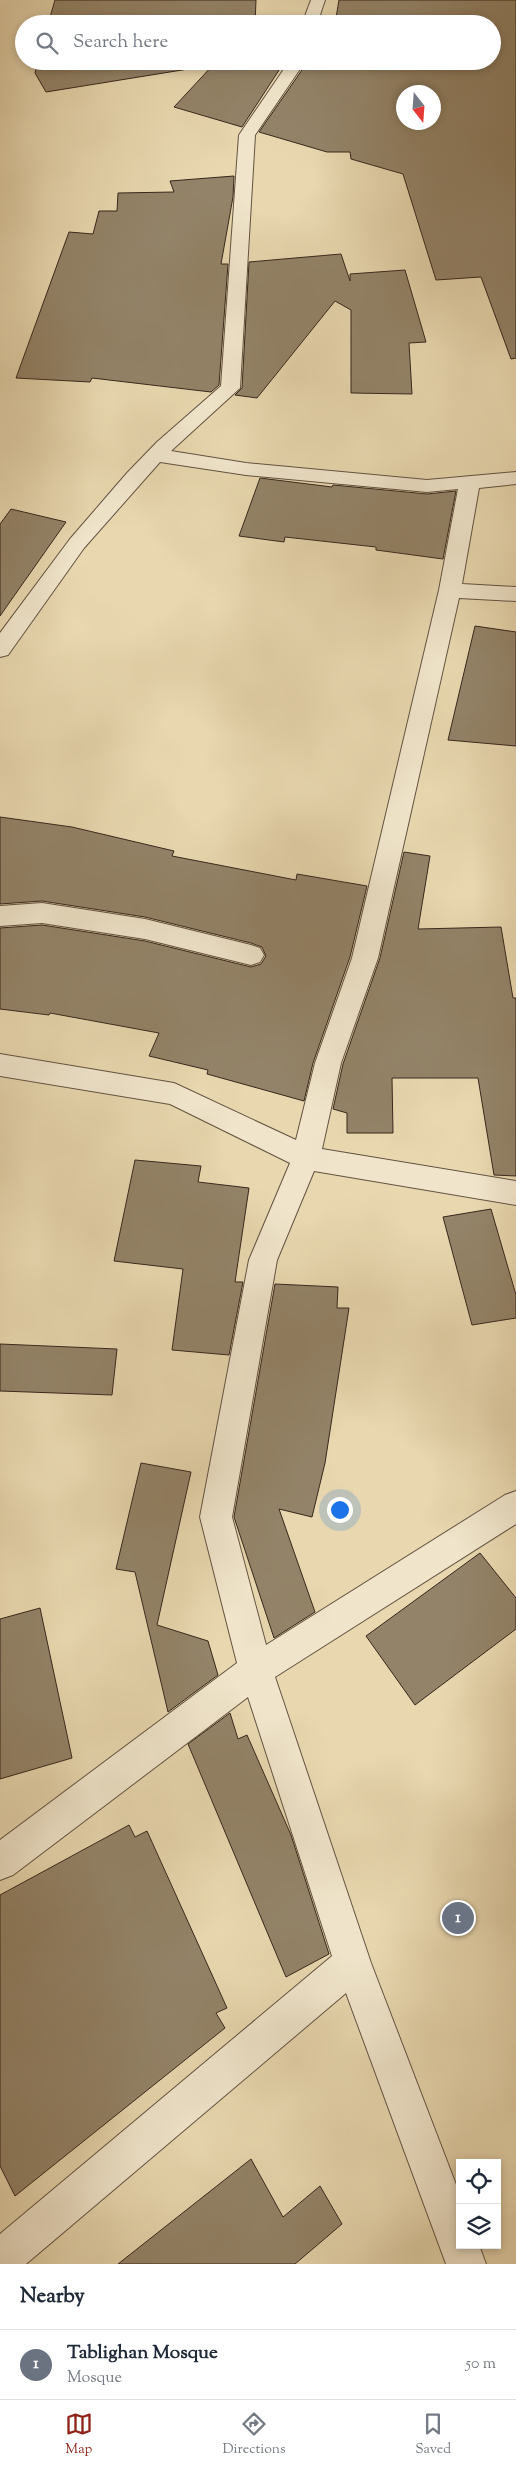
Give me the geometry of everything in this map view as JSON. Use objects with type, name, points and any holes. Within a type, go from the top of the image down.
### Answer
[{"type":"street","points":[[312,15],[318,0]]},
{"type":"street","points":[[0,650],[36,597],[88,528],[156,454],[198,413],[230,388],[247,135],[292,70]]},
{"type":"street","points":[[156,454],[246,469],[427,486],[516,478]]},
{"type":"street","points":[[466,2264],[354,1963],[256,1670],[216,1517],[263,1260],[306,1158],[328,1063],[365,958],[450,590],[470,482]]},
{"type":"street","points":[[450,590],[516,594]]},
{"type":"street","points":[[0,916],[42,913],[144,929],[251,955]]},
{"type":"street","points":[[0,1065],[174,1094],[306,1158],[516,1193]]},
{"type":"street","points":[[0,1862],[256,1670],[516,1506]]},
{"type":"street","points":[[0,2260],[354,1963]]},
{"type":"building","points":[[55,0],[256,0],[255,15],[51,15]]},
{"type":"building","points":[[339,0],[516,0],[516,358],[511,359],[481,277],[436,280],[403,174],[351,159],[350,152],[327,152],[259,132],[302,70],[501,70],[501,15],[336,15]]},
{"type":"building","points":[[36,70],[182,70],[46,92],[35,73]]},
{"type":"building","points":[[208,70],[279,70],[242,127],[174,107]]},
{"type":"building","points":[[234,176],[233,197],[221,264],[228,264],[219,385],[211,392],[92,378],[90,382],[16,378],[69,232],[93,234],[99,211],[117,211],[118,193],[174,192],[170,181]]},
{"type":"building","points":[[341,254],[350,281],[350,274],[405,270],[426,342],[409,343],[412,394],[351,393],[351,310],[335,301],[257,398],[235,395],[242,388],[249,262]]},
{"type":"building","points":[[260,478],[332,487],[333,485],[427,494],[456,491],[443,559],[376,550],[376,547],[285,537],[284,542],[239,536]]},
{"type":"building","points":[[11,509],[66,522],[0,616],[0,524]]},
{"type":"building","points":[[475,626],[516,632],[516,746],[448,740]]},
{"type":"building","points":[[0,817],[72,827],[174,851],[172,856],[296,880],[297,874],[367,886],[350,957],[313,1063],[304,1101],[207,1074],[208,1070],[149,1056],[159,1033],[50,1013],[49,1015],[0,1009],[0,928],[42,925],[145,941],[251,967],[261,964],[266,956],[262,947],[251,943],[145,917],[42,901],[0,904]]},
{"type":"building","points":[[404,852],[430,856],[418,929],[501,927],[513,998],[516,998],[516,1176],[494,1175],[478,1078],[392,1078],[393,1133],[347,1133],[347,1113],[333,1109],[343,1064],[380,958]]},
{"type":"building","points":[[135,1160],[201,1166],[198,1182],[249,1188],[235,1282],[243,1282],[229,1355],[172,1350],[183,1269],[114,1261]]},
{"type":"building","points":[[491,1209],[516,1295],[516,1318],[472,1325],[443,1217]]},
{"type":"building","points":[[275,1284],[338,1287],[337,1308],[349,1308],[325,1463],[312,1517],[279,1509],[315,1612],[274,1638],[234,1517]]},
{"type":"building","points":[[0,1344],[117,1349],[112,1395],[0,1391]]},
{"type":"building","points":[[141,1463],[191,1472],[157,1625],[208,1641],[218,1675],[168,1712],[135,1572],[116,1569]]},
{"type":"building","points":[[480,1553],[516,1598],[516,1629],[415,1705],[366,1636]]},
{"type":"building","points":[[40,1608],[72,1758],[0,1779],[0,1619]]},
{"type":"building","points":[[230,1713],[238,1739],[247,1735],[291,1835],[329,1954],[286,1977],[188,1744]]},
{"type":"building","points":[[129,1825],[135,1837],[147,1831],[227,2008],[216,2013],[225,2028],[15,2196],[0,2166],[0,1895]]},
{"type":"building","points":[[251,2159],[283,2217],[320,2186],[342,2224],[295,2264],[118,2264]]},
{"type":"place","name":"Tablighan Mosque","points":[[458,1918]]}]
